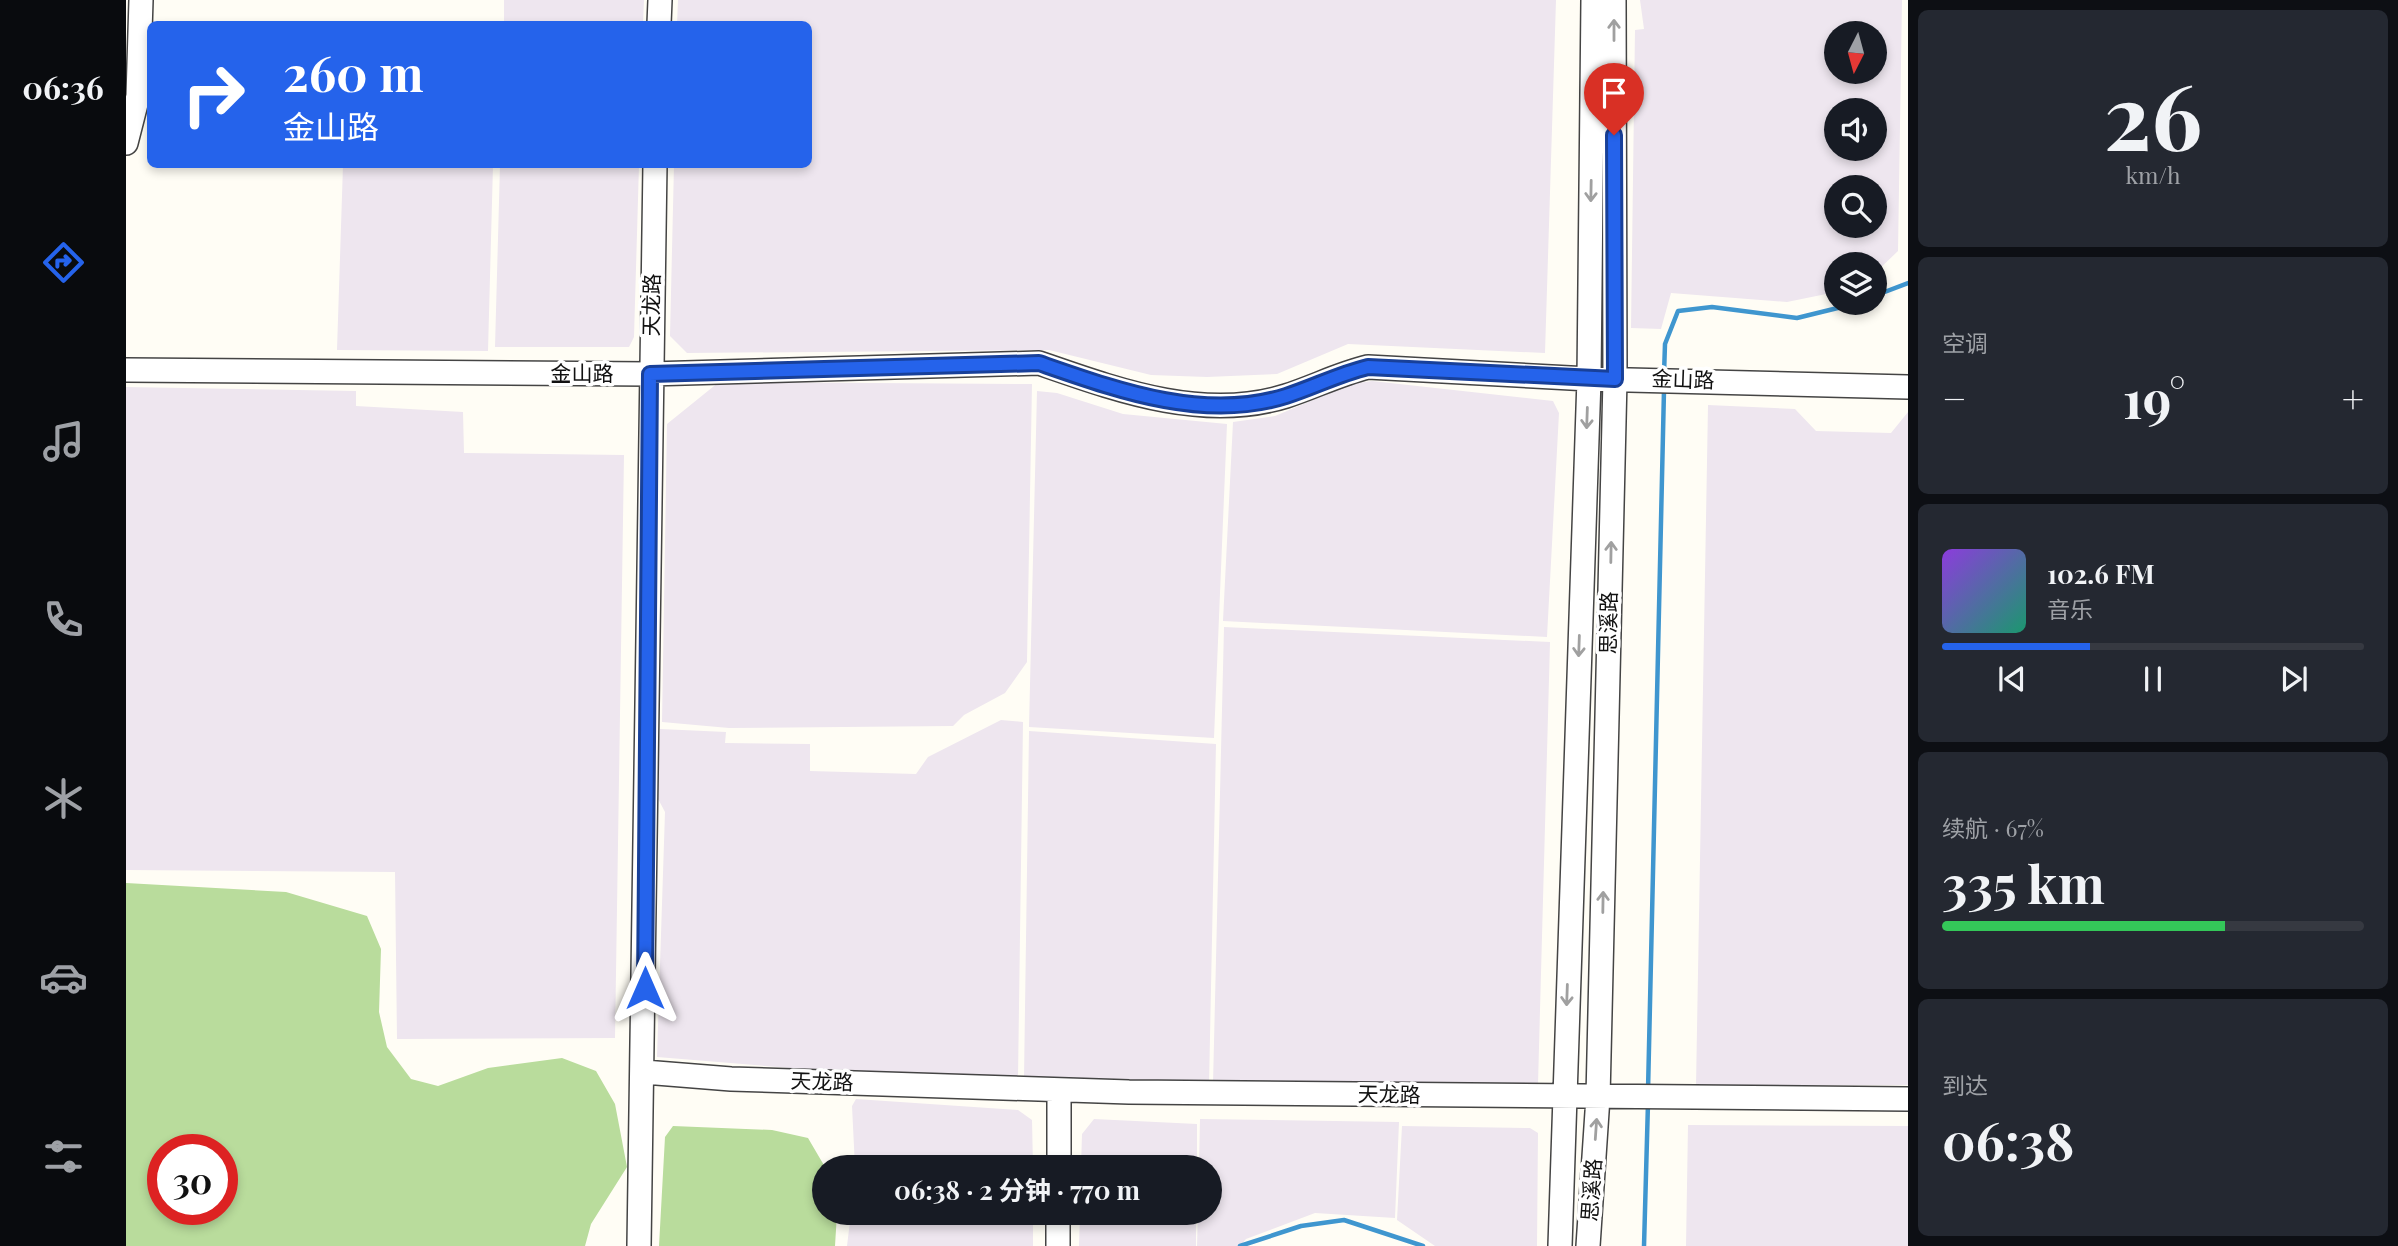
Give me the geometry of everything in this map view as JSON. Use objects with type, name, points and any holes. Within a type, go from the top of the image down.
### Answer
[{"type":"street","points":[[126,143],[138,96],[141,0]]},
{"type":"street","points":[[659,21],[660,0]]},
{"type":"street","name":"思溪路","points":[[1560,1246],[1588,379],[1592,0]]},
{"type":"street","name":"思溪路","points":[[1588,1246],[1598,1097],[1615,379],[1614,0]]},
{"type":"street","name":"天龙路","points":[[655,168],[650,374],[644,1072],[731,1079],[1059,1090],[1908,1099]]},
{"type":"street","name":"金山路","points":[[126,370],[650,374],[1039,363],[1098,384],[1164,401],[1228,406],[1286,396],[1337,375],[1368,367],[1588,379],[1908,387]]},
{"type":"street","points":[[639,1246],[644,1072]]},
{"type":"street","points":[[1059,1090],[1059,1155]]},
{"type":"street","points":[[1058,1225],[1058,1246]]},
{"type":"shaded area","points":[[504,0],[644,0],[643,21],[504,21]]},
{"type":"shaded area","points":[[678,0],[1556,0],[1545,353],[1348,344],[1277,374],[1207,377],[1151,375],[1049,350],[687,353],[670,336],[674,168],[812,168],[812,21],[677,21]]},
{"type":"shaded area","points":[[1640,0],[1902,0],[1898,251],[1887,262],[1887,252],[1824,252],[1824,294],[1787,302],[1671,293],[1661,329],[1631,328],[1635,30],[1644,29]]},
{"type":"shaded area","points":[[343,168],[493,168],[488,351],[337,350]]},
{"type":"shaded area","points":[[500,168],[639,168],[634,337],[629,347],[495,347]]},
{"type":"shaded area","points":[[1372,381],[1553,401],[1559,413],[1547,637],[1223,621],[1233,422],[1275,416],[1351,384]]},
{"type":"shaded area","points":[[719,382],[1032,384],[1027,662],[1005,693],[964,715],[953,726],[729,728],[662,722],[667,424]]},
{"type":"shaded area","points":[[126,387],[356,391],[356,406],[463,412],[464,453],[624,455],[615,1038],[397,1039],[395,872],[126,870]]},
{"type":"shaded area","points":[[1037,391],[1057,393],[1123,414],[1227,424],[1214,738],[1029,727]]},
{"type":"shaded area","points":[[1708,405],[1795,409],[1816,431],[1891,433],[1908,412],[1908,1085],[1696,1086]]},
{"type":"shaded area","points":[[1224,627],[1550,642],[1538,1084],[1213,1084]]},
{"type":"shaded area","points":[[1001,720],[1023,722],[1018,1078],[862,1074],[657,1057],[665,812],[656,795],[660,729],[726,732],[725,743],[810,744],[810,771],[916,774],[928,757]]},
{"type":"shaded area","points":[[1029,731],[1216,744],[1209,1086],[1024,1078]]},
{"type":"shaded area","points":[[856,1099],[1018,1110],[1032,1120],[1033,1155],[854,1155],[852,1106]]},
{"type":"shaded area","points":[[1094,1119],[1197,1124],[1197,1155],[1081,1155],[1082,1134]]},
{"type":"shaded area","points":[[1200,1119],[1399,1122],[1395,1218],[1315,1213],[1246,1239],[1240,1246],[1197,1246],[1198,1225],[1222,1225],[1222,1155],[1199,1155]]},
{"type":"shaded area","points":[[1688,1125],[1908,1126],[1908,1246],[1686,1246]]},
{"type":"shaded area","points":[[1402,1126],[1530,1128],[1538,1133],[1537,1246],[1435,1246],[1397,1220]]},
{"type":"shaded area","points":[[850,1225],[1033,1225],[1033,1246],[847,1246]]},
{"type":"shaded area","points":[[1080,1225],[1196,1225],[1196,1246],[1079,1246]]},
{"type":"green space","points":[[126,883],[286,892],[367,916],[381,949],[379,1012],[387,1047],[411,1079],[438,1086],[488,1068],[562,1058],[596,1071],[615,1104],[627,1167],[591,1224],[585,1246],[126,1246]]},
{"type":"green space","points":[[673,1126],[772,1130],[808,1138],[818,1155],[812,1155],[812,1225],[836,1225],[835,1246],[659,1246],[665,1137]]},
{"type":"waterway","points":[[1887,291],[1908,283]]},
{"type":"waterway","points":[[1664,374],[1665,344],[1678,311],[1712,307],[1797,318],[1824,311]]},
{"type":"waterway","points":[[1648,1091],[1664,390]]},
{"type":"waterway","points":[[1644,1246],[1648,1103]]},
{"type":"waterway","points":[[1240,1246],[1301,1226],[1344,1220],[1423,1246]]},
{"type":"route","points":[[645,988],[650,374],[1039,363],[1098,384],[1164,401],[1228,406],[1286,396],[1337,375],[1368,367],[1615,379],[1614,135]]}]
